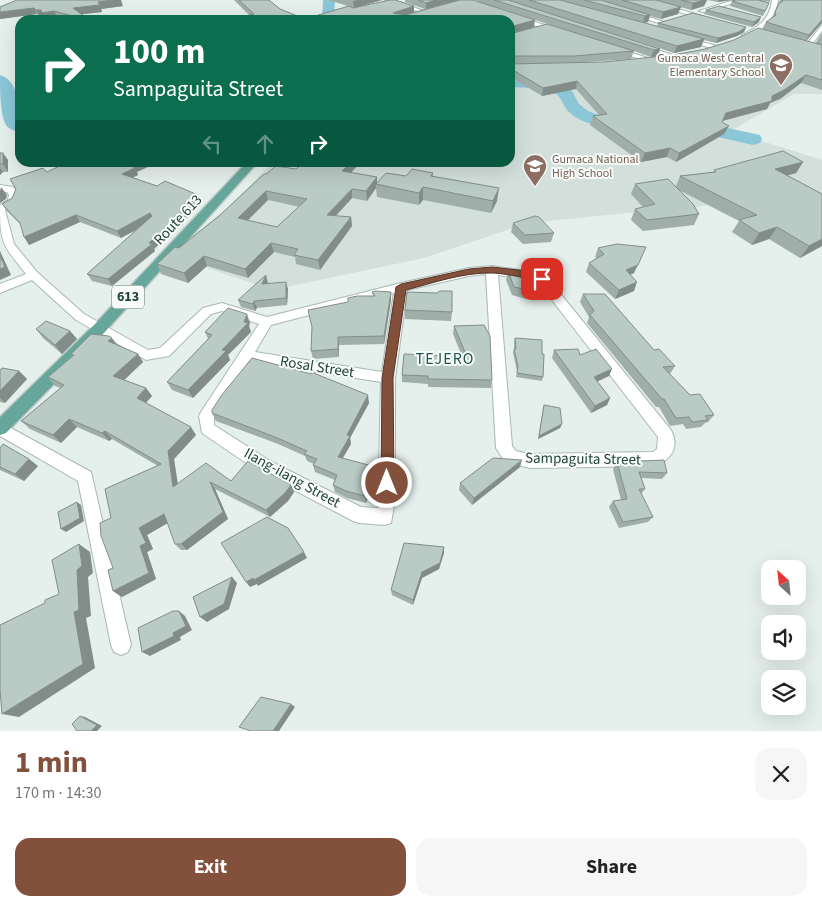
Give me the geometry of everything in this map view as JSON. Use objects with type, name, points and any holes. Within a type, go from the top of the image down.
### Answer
[{"type":"main road","points":[[414,15],[432,10]]},
{"type":"main road","name":"Route 613","points":[[0,428],[99,329],[249,167]]},
{"type":"street","points":[[389,2],[402,0]]},
{"type":"street","points":[[642,0],[711,20]]},
{"type":"street","points":[[681,17],[740,0]]},
{"type":"street","points":[[389,2],[424,12]]},
{"type":"street","points":[[702,2],[726,9]]},
{"type":"street","points":[[766,4],[775,3]]},
{"type":"street","points":[[738,39],[754,32],[766,20],[775,3]]},
{"type":"street","points":[[626,12],[688,30]]},
{"type":"street","points":[[515,20],[536,16]]},
{"type":"street","points":[[522,20],[562,32]]},
{"type":"street","points":[[654,25],[672,20]]},
{"type":"street","points":[[536,30],[545,27]]},
{"type":"street","points":[[808,46],[822,28]]},
{"type":"street","points":[[745,29],[762,34]]},
{"type":"street","points":[[681,38],[721,47],[698,52]]},
{"type":"street","points":[[630,43],[674,57]]},
{"type":"street","points":[[611,48],[652,61]]},
{"type":"street","points":[[631,64],[682,55]]},
{"type":"street","points":[[0,188],[10,189],[14,195],[13,201],[0,209],[4,246],[80,318],[146,355],[164,352],[207,311],[214,308],[222,307],[267,322]]},
{"type":"street","name":"Sampaguita Street","points":[[267,322],[401,287],[469,272],[492,270],[535,276],[542,279],[666,435],[665,453],[655,459],[530,461],[511,457],[504,448],[492,270]]},
{"type":"street","points":[[0,289],[33,275]]},
{"type":"street","points":[[388,378],[401,287]]},
{"type":"street","name":"Ilang-ilang Street","points":[[267,322],[247,356],[206,416],[207,428],[264,466],[359,515],[385,517],[387,500],[388,378]]},
{"type":"street","name":"Rosal Street","points":[[247,356],[388,378]]},
{"type":"street","points":[[0,428],[85,477],[121,645]]},
{"type":"shaded area","name":"Gumaca National High School","points":[[822,52],[822,94],[794,94],[731,131],[822,160],[822,247],[742,198],[677,211],[647,211],[528,223],[424,258],[272,290],[178,258],[268,167],[515,167],[515,81],[566,82]]},
{"type":"building","points":[[17,0],[114,0],[98,2],[100,5],[73,8],[83,15],[69,15],[54,11],[42,13],[41,10],[34,8],[0,12],[0,7]]},
{"type":"building","points":[[239,0],[269,0],[280,9],[295,15],[249,15],[254,14]]},
{"type":"building","points":[[390,0],[414,6],[393,13],[405,15],[319,15],[349,6],[353,8]]},
{"type":"building","points":[[418,0],[436,0],[426,3]]},
{"type":"building","points":[[460,0],[473,0],[535,20],[515,26],[515,15],[405,15]]},
{"type":"building","points":[[494,0],[508,0],[660,49],[654,50]]},
{"type":"building","points":[[529,0],[560,0],[704,39],[677,46]]},
{"type":"building","points":[[584,0],[601,0],[650,15],[645,16]]},
{"type":"building","points":[[622,0],[656,0],[681,7],[663,12]]},
{"type":"building","points":[[681,0],[705,0],[693,3]]},
{"type":"building","points":[[758,0],[769,3],[765,11],[732,1]]},
{"type":"building","points":[[782,0],[822,0],[822,20],[809,35],[766,22],[776,15],[775,12]]},
{"type":"building","points":[[719,6],[761,17],[754,22],[706,10]]},
{"type":"building","points":[[693,13],[746,27],[739,32],[718,38],[658,23]]},
{"type":"building","points":[[547,24],[634,51],[574,56],[515,56],[515,33]]},
{"type":"building","points":[[758,28],[822,45],[822,80],[806,75],[772,96],[772,101],[726,113],[722,122],[729,126],[679,153],[670,148],[645,153],[593,116],[607,114],[577,81],[543,88],[515,71],[515,64],[604,62],[673,55],[705,49],[734,40]]},
{"type":"building","points":[[783,151],[803,162],[775,169],[822,194],[822,239],[809,246],[777,227],[759,233],[739,220],[757,215],[680,176],[716,172],[714,170]]},
{"type":"building","points":[[0,153],[3,153],[3,164],[0,164]]},
{"type":"building","points":[[58,167],[133,167],[135,168],[122,174],[157,186],[165,181],[198,195],[182,206],[187,207],[149,243],[152,244],[108,279],[87,274],[152,216],[150,213],[117,231],[76,215],[24,237],[20,223],[2,204],[12,198],[16,189],[10,179],[43,168],[47,172]]},
{"type":"building","points":[[275,167],[296,169],[298,167],[346,167],[342,171],[377,177],[366,191],[352,189],[327,215],[351,217],[318,260],[294,255],[298,249],[271,243],[245,269],[204,256],[184,273],[157,264],[175,247],[179,248],[220,215],[264,174]],"holes":[[[266,191],[307,199],[277,227],[238,218]]]},
{"type":"building","points":[[412,169],[433,173],[431,176],[499,188],[493,201],[423,187],[419,193],[376,184],[386,173],[406,176]]},
{"type":"building","points":[[668,179],[693,204],[699,214],[647,220],[635,209],[655,204],[635,184]]},
{"type":"building","points":[[535,216],[539,217],[554,233],[525,235],[513,223]]},
{"type":"building","points":[[617,244],[646,247],[638,265],[626,270],[637,282],[619,290],[589,263],[604,254],[598,248]]},
{"type":"building","points":[[0,256],[5,267],[0,269]]},
{"type":"building","points":[[508,271],[535,274],[540,285],[531,286],[528,290],[514,287]]},
{"type":"building","points":[[266,275],[262,284],[286,282],[286,298],[254,301],[253,304],[238,300]]},
{"type":"building","points":[[440,291],[452,291],[452,312],[405,310],[407,292],[437,293]]},
{"type":"building","points":[[372,292],[391,292],[384,336],[338,337],[338,349],[311,351],[312,327],[308,310],[348,302],[348,298],[357,296],[375,296]]},
{"type":"building","points":[[583,294],[605,294],[654,350],[659,349],[675,366],[663,367],[690,395],[700,394],[714,415],[705,416],[708,420],[692,422],[689,417],[676,418],[664,399],[662,399],[590,315],[594,311]]},
{"type":"building","points":[[228,308],[247,314],[244,322],[248,323],[222,350],[226,351],[188,390],[167,382],[212,335],[205,332]]},
{"type":"building","points":[[46,321],[70,331],[55,345],[36,329]]},
{"type":"building","points":[[484,325],[490,336],[492,380],[428,379],[428,376],[402,375],[404,354],[467,357],[454,326]]},
{"type":"building","points":[[91,334],[109,336],[112,338],[108,341],[138,354],[113,376],[146,388],[137,398],[191,427],[168,451],[173,487],[206,463],[231,481],[248,461],[291,485],[266,510],[210,482],[223,512],[181,544],[175,544],[164,514],[139,528],[146,543],[140,546],[149,573],[113,591],[108,570],[113,568],[101,536],[100,523],[111,518],[105,489],[161,464],[105,431],[102,433],[69,419],[53,435],[21,421],[64,385],[48,377],[74,355],[71,354]]},
{"type":"building","points":[[515,338],[542,340],[542,354],[544,354],[543,377],[517,373],[518,366],[514,349],[516,349]]},
{"type":"building","points":[[578,349],[580,355],[596,349],[612,369],[594,377],[610,398],[595,406],[554,350]]},
{"type":"building","points":[[252,358],[311,374],[311,372],[368,395],[347,435],[350,436],[338,457],[376,467],[365,496],[333,485],[337,475],[313,465],[317,459],[304,454],[307,451],[212,413],[221,396]]},
{"type":"building","points":[[2,368],[19,371],[0,391],[0,370]]},
{"type":"building","points":[[544,405],[560,408],[562,424],[539,436]]},
{"type":"building","points":[[3,444],[29,459],[15,474],[0,467],[0,448]]},
{"type":"building","points":[[493,458],[522,460],[474,498],[460,483]]},
{"type":"building","points":[[664,460],[667,473],[639,472],[645,489],[639,489],[653,517],[623,522],[613,501],[627,499],[617,462]]},
{"type":"building","points":[[77,502],[80,518],[61,529],[58,512]]},
{"type":"building","points":[[267,517],[288,528],[304,552],[254,580],[253,578],[246,582],[221,543]]},
{"type":"building","points":[[404,543],[444,547],[440,563],[422,572],[413,600],[391,590]]},
{"type":"building","points":[[79,544],[82,566],[77,570],[79,610],[74,612],[83,664],[2,714],[0,625],[59,594],[52,560]]},
{"type":"building","points":[[232,577],[224,604],[200,617],[193,597]]},
{"type":"building","points":[[173,611],[179,611],[186,626],[173,633],[174,636],[142,652],[138,628]]},
{"type":"building","points":[[261,697],[291,704],[273,731],[251,731],[239,727]]},
{"type":"building","points":[[80,716],[97,725],[91,731],[77,731],[72,724]]},
{"type":"waterway","points":[[328,15],[329,0]]},
{"type":"waterway","points":[[0,80],[6,86],[13,123],[15,124]]},
{"type":"waterway","points":[[515,82],[551,86],[565,92],[576,111],[594,120],[608,121],[620,118],[617,112],[620,109]]},
{"type":"waterway","points":[[685,124],[753,139]]},
{"type":"place","name":"Gumaca West Central Elementary School","points":[[781,86]]},
{"type":"place","name":"Gumaca National High School","points":[[535,187]]},
{"type":"district","name":"TEJERO","points":[[445,359]]},
{"type":"route","points":[[387,483],[388,378],[401,287],[469,272],[492,270],[535,276],[542,279]]}]
